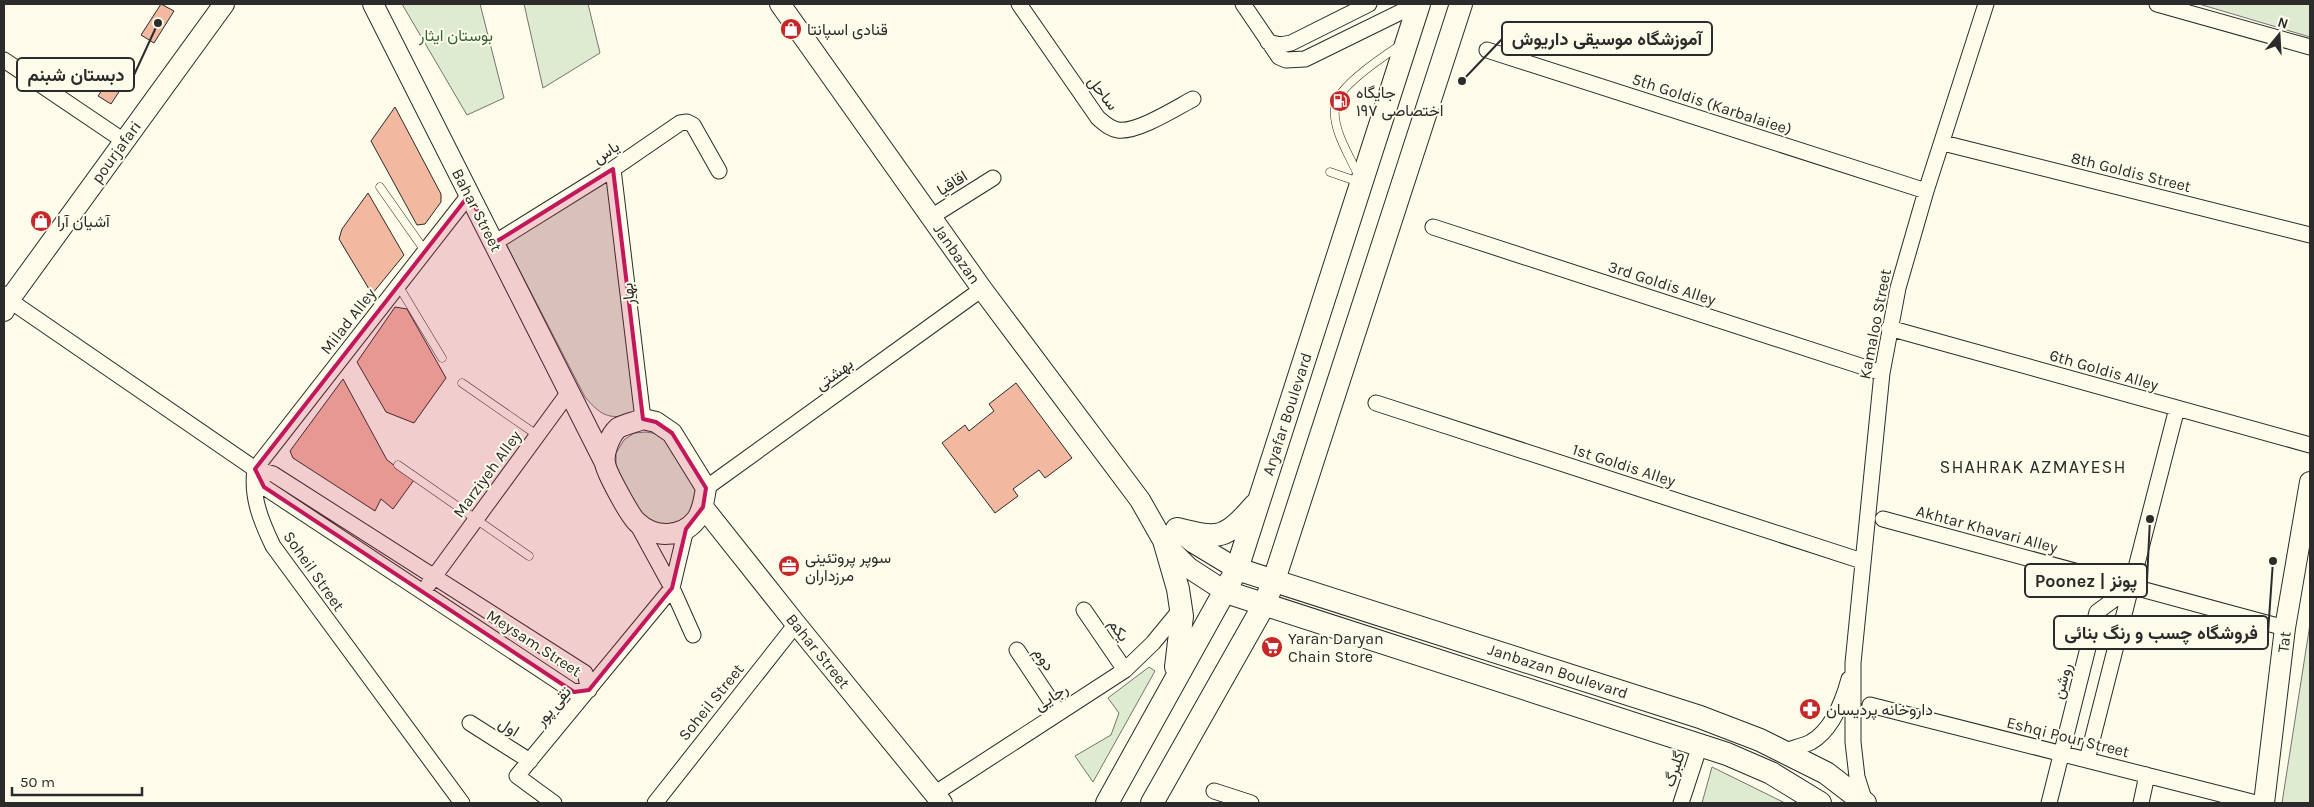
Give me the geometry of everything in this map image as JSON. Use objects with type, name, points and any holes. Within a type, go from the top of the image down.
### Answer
[{"type":"main road","name":"Aryafar Boulevard","points":[[1107,803],[1174,681],[1226,592],[1237,569],[1418,4]]},
{"type":"main road","points":[[1152,803],[1264,605],[1274,580],[1461,4]]},
{"type":"main road","points":[[1174,681],[1182,616],[1171,537],[1207,537],[1224,534],[1244,518],[1260,498]]},
{"type":"main road","name":"Janbazan Boulevard","points":[[1237,569],[1700,717],[1785,751],[1826,773],[1865,803]]},
{"type":"main road","name":"Janbazan Boulevard","points":[[1226,592],[1700,745],[1771,773],[1816,800]]},
{"type":"main road","points":[[1816,800],[1826,773]]},
{"type":"street","name":"pourjafari","points":[[5,302],[224,4]]},
{"type":"street","name":"Bahar Street","points":[[373,4],[605,463]]},
{"type":"street","name":"Janbazan","points":[[780,4],[982,289],[1140,500],[1171,537],[1189,568],[1226,592]]},
{"type":"street","name":"ساحل","points":[[1019,4],[1098,118],[1108,126],[1124,130],[1138,126],[1193,99]]},
{"type":"street","points":[[1242,4],[1279,57],[1286,60],[1305,59],[1418,4]]},
{"type":"street","points":[[1268,42],[1280,45],[1292,43],[1368,4]]},
{"type":"street","name":"Kamaloo Street","points":[[1853,663],[1882,373],[1889,328],[1926,191],[1986,4]]},
{"type":"street","points":[[2157,4],[2310,47]]},
{"type":"street","name":"5th Goldis (Karbalaiee)","points":[[1487,50],[1926,191]]},
{"type":"street","points":[[4,60],[124,141]]},
{"type":"street","name":"یاس","points":[[494,243],[680,123],[687,122],[693,125],[719,171]]},
{"type":"street","name":"8th Goldis Street","points":[[1942,143],[2310,235]]},
{"type":"street","name":"بهار","points":[[613,168],[644,419]]},
{"type":"street","name":"اقاقیا","points":[[931,218],[993,178]]},
{"type":"street","name":"Milad Alley","points":[[256,468],[469,195]]},
{"type":"street","name":"3rd Goldis Alley","points":[[1433,227],[1882,373]]},
{"type":"street","name":"بهشتی","points":[[705,497],[982,289]]},
{"type":"street","points":[[5,302],[256,468]]},
{"type":"street","name":"6th Goldis Alley","points":[[1889,328],[2310,445]]},
{"type":"street","name":"Marziyeh Alley","points":[[423,591],[569,392]]},
{"type":"street","name":"1st Goldis Alley","points":[[1376,403],[1862,561]]},
{"type":"street","points":[[2087,760],[2177,408]]},
{"type":"street","points":[[581,415],[607,426],[619,428]]},
{"type":"street","points":[[636,522],[647,530],[660,534],[672,534],[686,530],[696,521],[705,497],[672,433],[656,422],[644,419],[619,428],[612,436],[608,445],[605,463],[636,522],[672,588],[693,635]]},
{"type":"street","name":"Meysam Street","points":[[256,468],[273,474],[585,674],[589,690],[574,692],[264,487],[256,468]]},
{"type":"street","name":"Soheil Street","points":[[256,468],[253,486],[256,506],[273,546],[462,803]]},
{"type":"street","name":"Tat","points":[[2264,803],[2285,628],[2310,482]]},
{"type":"street","name":"Bahar Street","points":[[705,497],[796,624],[938,799]]},
{"type":"street","name":"Akhtar Khavari Alley","points":[[1883,519],[2285,628]]},
{"type":"street","points":[[672,588],[686,530]]},
{"type":"street","name":"Janbazan","points":[[1171,537],[1194,543],[1237,569]]},
{"type":"street","name":"روشن","points":[[2049,803],[2098,612],[2131,587]]},
{"type":"street","name":"تقی پور","points":[[554,803],[517,776],[672,588]]},
{"type":"street","name":"یکم","points":[[1084,610],[1125,670]]},
{"type":"street","name":"رجایی","points":[[938,799],[1059,713],[1125,670],[1153,643],[1176,615]]},
{"type":"street","name":"Soheil Street","points":[[655,803],[796,624]]},
{"type":"street","name":"دوم","points":[[1017,650],[1059,713]]},
{"type":"street","points":[[1785,751],[1810,742],[1822,734],[1840,704],[1853,663]]},
{"type":"street","points":[[1853,663],[1853,742],[1857,777],[1865,803]]},
{"type":"street","name":"Eshqi Pour Street","points":[[1870,704],[2256,803]]},
{"type":"street","name":"اول","points":[[470,723],[530,761]]},
{"type":"street","name":"گلبرگ","points":[[1681,803],[1700,745]]},
{"type":"street","points":[[2141,803],[2147,776]]},
{"type":"street","points":[[1214,791],[1251,803]]},
{"type":"lane","points":[[1361,182],[1338,130],[1335,104],[1341,94],[1362,72],[1407,40]]},
{"type":"lane","points":[[1330,172],[1361,182]]},
{"type":"lane","points":[[380,187],[425,252]]},
{"type":"lane","points":[[398,285],[442,358]]},
{"type":"lane","points":[[462,382],[537,435]]},
{"type":"lane","points":[[398,465],[528,556]]},
{"type":"highlighted area","points":[[613,169],[643,419],[656,422],[672,433],[706,488],[703,507],[686,529],[672,588],[589,690],[574,692],[264,487],[255,469],[469,195],[494,243]]},
{"type":"green space","name":"بوستان ایثار","points":[[402,4],[480,4],[504,98],[467,115]]},
{"type":"green space","name":"بوستان ایثار","points":[[524,4],[588,4],[600,53],[543,88]]},
{"type":"green space","points":[[2199,4],[2310,4],[2310,37]]},
{"type":"green space","points":[[607,181],[637,412],[620,416],[602,413],[585,397],[506,244]]},
{"type":"green space","points":[[634,433],[658,434],[669,443],[696,488],[695,502],[690,515],[670,527],[648,522],[635,506],[616,466],[616,453],[624,440]]},
{"type":"green space","points":[[2310,624],[2310,803],[2282,803]]},
{"type":"green space","points":[[1149,667],[1155,671],[1093,782],[1075,756],[1111,735],[1119,713],[1108,698]]},
{"type":"green space","points":[[1712,767],[1781,801],[1785,803],[1702,803]]},
{"type":"building","points":[[161,4],[174,11],[154,43],[141,35]]},
{"type":"building","points":[[119,64],[132,72],[111,104],[98,96]]},
{"type":"building","points":[[395,107],[441,194],[441,202],[425,224],[417,225],[371,141]]},
{"type":"building","points":[[368,193],[404,255],[372,294],[339,239],[342,229]]},
{"type":"building","points":[[395,307],[407,309],[446,378],[414,423],[386,412],[357,362]]},
{"type":"building","points":[[343,379],[387,460],[414,480],[393,509],[381,499],[375,511],[293,458],[290,451]]},
{"type":"building","points":[[1016,383],[1072,458],[1045,478],[1039,470],[1013,489],[1018,496],[995,513],[942,443],[965,425],[969,431],[994,411],[989,404]]},
{"type":"place","name":"دبستان شبنم","points":[[158,23]]},
{"type":"place","name":"قنادی اسپانتا","points":[[791,29]]},
{"type":"place","name":"آموزشگاه موسیقی داریوش","points":[[1462,81]]},
{"type":"place","name":"جایگاه اختصاصی ۱۹۷","points":[[1340,101]]},
{"type":"place","name":"آشیان آرا","points":[[41,221]]},
{"type":"place","name":"Poonez | پونز","points":[[2150,519]]},
{"type":"place","name":"فروشگاه چسب و رنگ بنائی","points":[[2273,561]]},
{"type":"place","name":"سوپر پروتئینی مرزداران","points":[[789,566]]},
{"type":"place","name":"Yaran Daryan Chain Store","points":[[1272,647]]},
{"type":"place","name":"داروخانه پردیسان","points":[[1810,709]]},
{"type":"district","name":"SHAHRAK AZMAYESH","points":[[2033,467]]}]
